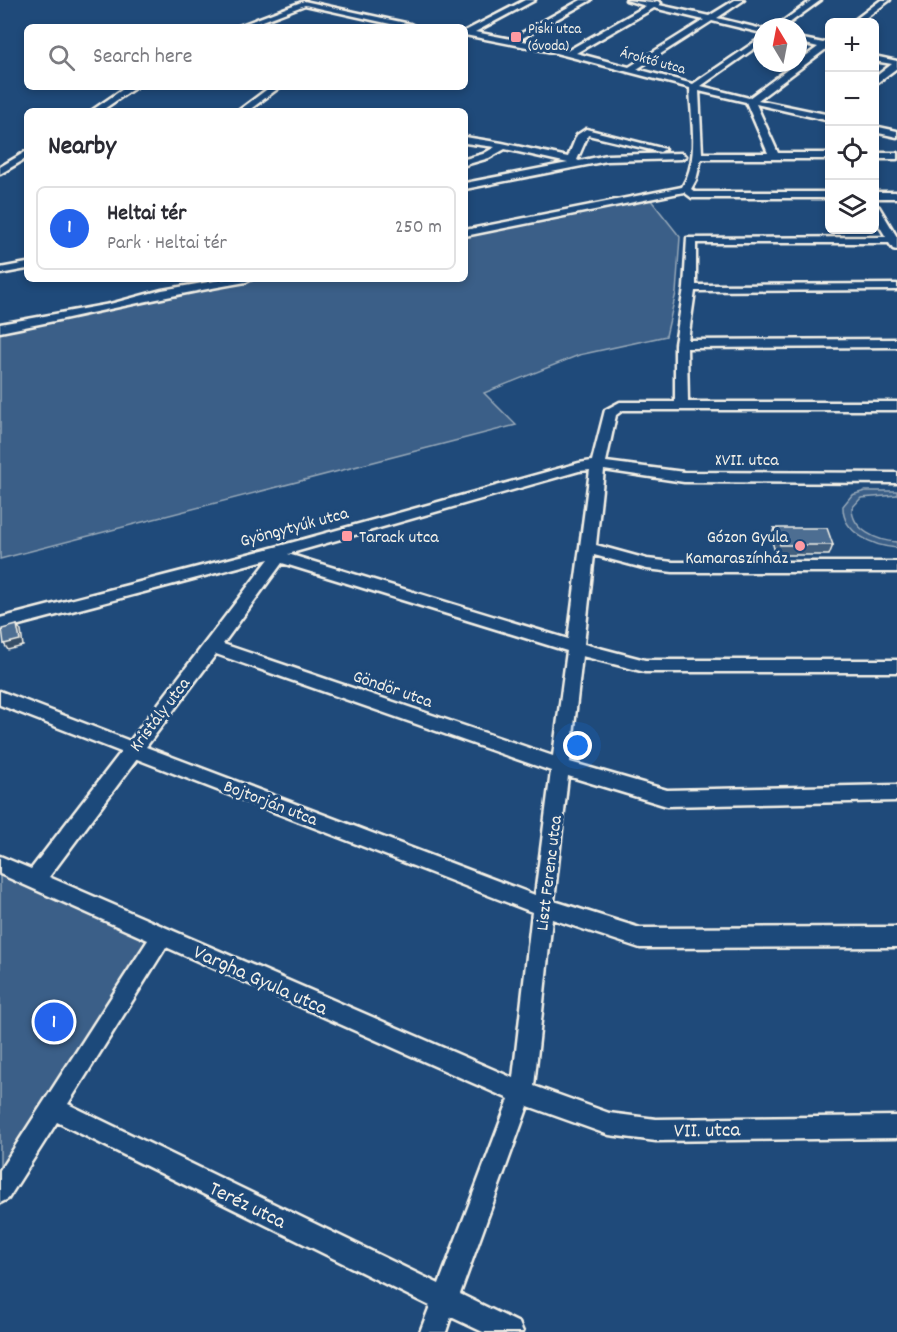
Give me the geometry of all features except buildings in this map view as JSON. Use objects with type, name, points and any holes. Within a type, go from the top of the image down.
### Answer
[{"type":"street","name":"Ároktő utca","points":[[468,32],[531,0]]},
{"type":"street","points":[[512,41],[587,0]]},
{"type":"street","points":[[630,0],[753,29]]},
{"type":"street","points":[[570,53],[663,0]]},
{"type":"street","points":[[630,70],[740,0]]},
{"type":"street","points":[[792,18],[818,0]]},
{"type":"street","points":[[861,18],[886,0]]},
{"type":"street","points":[[248,24],[304,3],[392,24]]},
{"type":"street","name":"Ároktő utca","points":[[468,33],[570,53],[825,120]]},
{"type":"street","points":[[807,42],[825,44]]},
{"type":"street","points":[[468,231],[686,189],[693,182],[696,156],[694,87],[753,45]]},
{"type":"street","points":[[774,156],[750,101],[825,47]]},
{"type":"street","points":[[879,59],[897,64]]},
{"type":"street","points":[[879,79],[897,64]]},
{"type":"street","points":[[100,108],[127,90]]},
{"type":"street","points":[[246,108],[268,90]]},
{"type":"street","points":[[879,130],[897,134]]},
{"type":"street","points":[[468,185],[575,162],[626,157],[681,156],[586,132],[582,135],[575,162]]},
{"type":"street","points":[[468,140],[491,143],[575,162]]},
{"type":"street","points":[[468,161],[486,156],[501,147]]},
{"type":"street","points":[[0,171],[24,156]]},
{"type":"street","points":[[696,156],[825,156]]},
{"type":"street","points":[[879,156],[897,156]]},
{"type":"street","points":[[686,189],[692,195],[825,195]]},
{"type":"street","points":[[879,195],[897,195]]},
{"type":"street","points":[[879,215],[895,242]]},
{"type":"street","points":[[895,242],[691,240],[690,288],[681,344],[682,406],[897,406]]},
{"type":"street","points":[[0,271],[24,267]]},
{"type":"street","points":[[0,328],[111,307],[162,293],[228,282]]},
{"type":"street","points":[[690,288],[897,287]]},
{"type":"street","points":[[681,344],[897,343]]},
{"type":"street","name":"Liszt Ferenc utca","points":[[432,1332],[522,1093],[598,465],[610,413],[620,406],[682,406]]},
{"type":"street","name":"XVII. utca","points":[[598,465],[684,477],[897,478]]},
{"type":"street","name":"Gyöngytyúk utca","points":[[0,624],[282,553],[579,467],[598,465]]},
{"type":"street","points":[[589,548],[647,564],[673,567],[897,567]]},
{"type":"street","points":[[282,553],[576,648],[645,666],[897,666]]},
{"type":"street","name":"Kristály utca","points":[[35,880],[282,553]]},
{"type":"street","name":"Göndör utca","points":[[211,646],[562,767],[667,798],[897,793]]},
{"type":"street","name":"Bojtorján utca","points":[[0,698],[543,907],[640,938],[897,936]]},
{"type":"street","name":"Vargha Gyula utca","points":[[0,865],[522,1093]]},
{"type":"street","points":[[0,1191],[162,936]]},
{"type":"street","name":"VII. utca","points":[[522,1093],[609,1124],[656,1130],[897,1127]]},
{"type":"street","name":"Teréz utca","points":[[53,1108],[510,1332]]},
{"type":"shaded area","points":[[650,199],[680,237],[676,293],[666,336],[579,355],[484,393],[516,425],[0,559],[0,328],[231,282],[468,282],[468,234]]},
{"type":"shaded area","points":[[865,491],[897,491],[897,495],[861,498],[852,508],[853,516],[861,528],[874,537],[897,542],[897,548],[869,541],[853,531],[848,524],[843,506],[852,495]]},
{"type":"shaded area","points":[[0,865],[162,936],[0,1191]]},
{"type":"place","name":"Piski utca (óvoda)","points":[[516,37]]},
{"type":"place","name":"Tarack utca","points":[[347,536]]},
{"type":"place","name":"Gózon Gyula Kamaraszínház","points":[[800,546]]},
{"type":"place","name":"Heltai tér","points":[[54,1022]]}]
